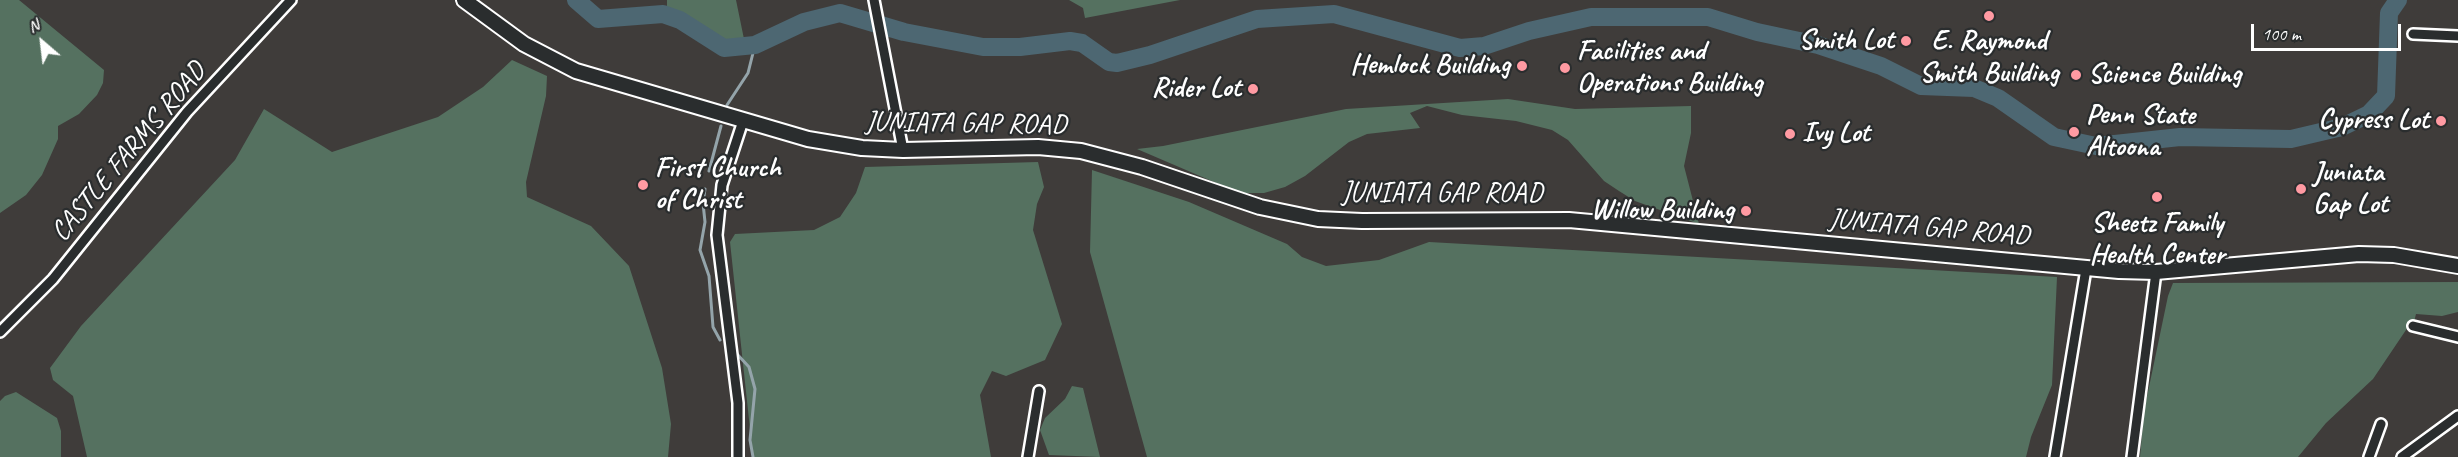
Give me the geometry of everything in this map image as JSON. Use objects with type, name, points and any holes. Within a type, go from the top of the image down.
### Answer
[{"type":"main road","name":"JUNIATA GAP ROAD","points":[[464,0],[524,44],[576,71],[742,121],[832,144],[903,150],[1038,147],[1082,151],[1142,167],[1260,207],[1291,215],[1327,220],[1569,220],[2086,269],[2156,272],[2359,254],[2394,255],[2458,266]]},
{"type":"street","name":"CASTLE FARMS ROAD","points":[[0,332],[53,279],[187,112],[291,0]]},
{"type":"street","points":[[874,0],[903,150]]},
{"type":"street","points":[[2413,34],[2458,36]]},
{"type":"street","points":[[738,457],[738,403],[717,235],[722,185],[742,121]]},
{"type":"street","points":[[2055,457],[2086,269]]},
{"type":"street","points":[[2132,457],[2156,272]]},
{"type":"street","points":[[2413,326],[2458,337]]},
{"type":"street","points":[[1028,457],[1039,391]]},
{"type":"street","points":[[2402,457],[2458,416]]},
{"type":"street","points":[[2369,457],[2381,424]]},
{"type":"green space","points":[[0,0],[19,0],[104,70],[103,83],[97,95],[79,114],[58,126],[58,139],[42,175],[26,195],[0,213]]},
{"type":"green space","points":[[667,0],[736,0],[744,39],[732,46],[698,36],[676,22],[667,12]]},
{"type":"green space","points":[[1069,0],[1180,0],[1085,18],[1083,8]]},
{"type":"green space","points":[[512,60],[547,76],[546,96],[526,182],[527,197],[591,226],[629,266],[662,368],[671,424],[668,457],[87,457],[73,396],[53,380],[50,368],[81,326],[235,160],[264,109],[332,152],[438,117],[483,87]]},
{"type":"green space","points":[[1508,99],[1575,109],[1691,106],[1691,133],[1684,166],[1699,224],[1635,201],[1619,191],[1604,181],[1568,140],[1552,130],[1516,121],[1462,115],[1427,106],[1410,113],[1420,128],[1367,134],[1349,142],[1305,176],[1285,187],[1264,193],[1245,193],[1228,188],[1137,149],[1163,146],[1346,109]]},
{"type":"green space","points":[[1038,162],[1044,187],[1037,204],[1033,230],[1062,324],[1045,360],[1006,376],[992,371],[980,395],[991,457],[753,457],[730,242],[735,234],[814,230],[840,217],[856,193],[865,167]]},
{"type":"green space","points":[[1092,170],[1189,202],[1287,244],[1302,257],[1326,266],[1379,260],[1429,242],[2057,277],[2052,385],[2031,437],[2026,457],[1147,457],[1090,252]]},
{"type":"green space","points":[[2458,282],[2458,312],[2442,316],[2416,314],[2413,326],[2408,327],[2373,379],[2326,423],[2298,457],[2140,457],[2144,411],[2168,296],[2173,283]]},
{"type":"green space","points":[[1072,386],[1083,388],[1100,457],[1049,455],[1040,430],[1045,418],[1065,399]]},
{"type":"green space","points":[[16,392],[57,418],[61,431],[61,457],[0,457],[0,401],[5,396]]},
{"type":"waterway","points":[[576,0],[598,19],[663,14],[680,20],[724,48],[755,45],[804,22],[840,13],[904,32],[983,47],[1020,47],[1070,41],[1082,43],[1109,62],[1117,63],[1150,55],[1257,19],[1334,14],[1460,48],[1484,46],[1529,31],[1591,17],[1708,17],[1757,32],[1818,45],[1881,66],[1921,86],[1974,88],[1998,98],[2054,137],[2096,146],[2180,137],[2291,139],[2342,127],[2369,114],[2386,96],[2389,13],[2398,0]]},
{"type":"waterway","points":[[727,105],[748,73],[755,45]]},
{"type":"waterway","points":[[709,171],[721,126]]},
{"type":"waterway","points":[[705,189],[703,203],[705,222],[700,250],[709,276],[713,327],[720,340]]},
{"type":"waterway","points":[[737,354],[749,367],[755,389],[750,440],[753,457]]},
{"type":"place","name":"E. Raymond Smith Building","points":[[1989,16]]},
{"type":"place","name":"Smith Lot","points":[[1906,41]]},
{"type":"place","name":"Hemlock Building","points":[[1522,66]]},
{"type":"place","name":"Facilities and Operations Building","points":[[1565,68]]},
{"type":"place","name":"Science Building","points":[[2076,75]]},
{"type":"place","name":"Rider Lot","points":[[1253,89]]},
{"type":"place","name":"Cypress Lot","points":[[2441,121]]},
{"type":"place","name":"Penn State Altoona","points":[[2074,132]]},
{"type":"place","name":"Ivy Lot","points":[[1790,134]]},
{"type":"place","name":"First Church of Christ","points":[[643,185]]},
{"type":"place","name":"Juniata Gap Lot","points":[[2301,189]]},
{"type":"place","name":"Sheetz Family Health Center","points":[[2157,197]]},
{"type":"place","name":"Willow Building","points":[[1746,211]]}]
